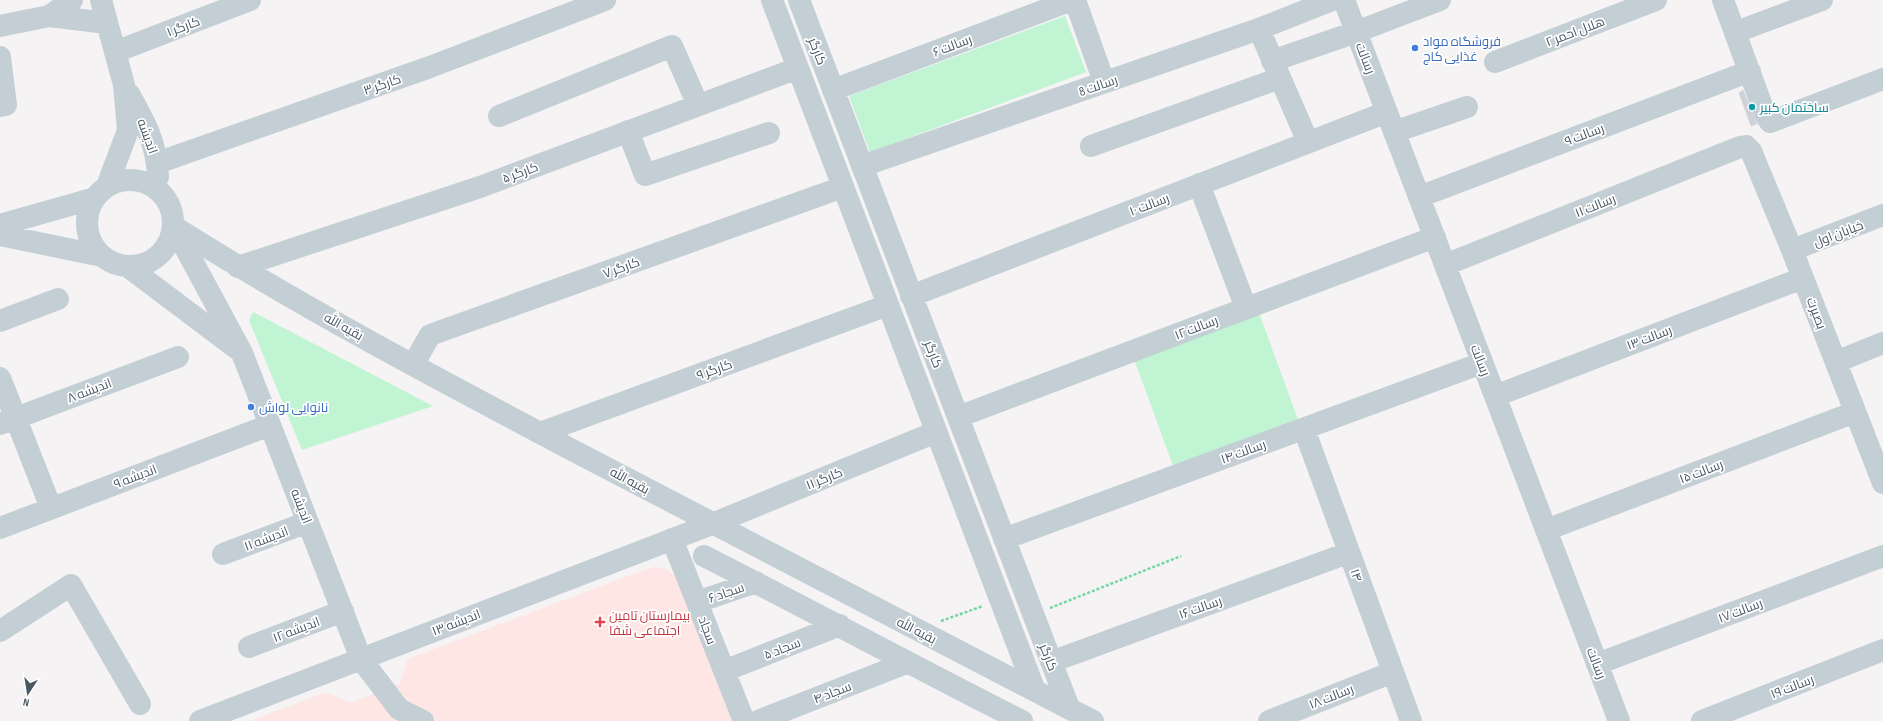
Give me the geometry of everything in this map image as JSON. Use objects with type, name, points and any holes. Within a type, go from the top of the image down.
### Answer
[{"type":"street","points":[[49,16],[72,0]]},
{"type":"street","name":"اندیشه","points":[[101,0],[124,86],[128,130],[101,192],[90,206],[87,219],[88,233],[93,245],[102,256]]},
{"type":"street","name":"کارگر ۱","points":[[115,52],[250,0]]},
{"type":"street","name":"کارگر ۳","points":[[157,163],[430,67],[605,0]]},
{"type":"street","points":[[1073,0],[1104,82]]},
{"type":"street","name":"رسالت ۶","points":[[833,90],[1073,0]]},
{"type":"street","name":"رسالت 8","points":[[862,166],[1259,29],[1332,0]]},
{"type":"street","name":"رسالت","points":[[1344,0],[1619,721]]},
{"type":"street","points":[[1091,146],[1276,69],[1356,32],[1440,0]]},
{"type":"street","name":"هلال احمر ۲","points":[[1496,62],[1656,0]]},
{"type":"street","points":[[1724,0],[1765,114],[1770,122],[1883,79]]},
{"type":"street","points":[[1736,32],[1822,0]]},
{"type":"street","points":[[775,9],[801,5]]},
{"type":"street","name":"کارگر","points":[[801,5],[1069,708]]},
{"type":"street","name":"کارگر","points":[[775,9],[1035,691]]},
{"type":"street","points":[[0,26],[49,16],[107,23]]},
{"type":"street","points":[[1259,29],[1308,142]]},
{"type":"street","points":[[499,116],[672,46],[698,105]]},
{"type":"street","points":[[0,57],[6,106],[0,106]]},
{"type":"street","name":"کارگر ۵","points":[[238,267],[480,187],[798,68]]},
{"type":"street","name":"رسالت ۹","points":[[1419,197],[1750,71]]},
{"type":"street","name":"اندیشه","points":[[124,86],[148,128],[157,163],[158,189],[167,200],[172,212],[173,226],[167,245],[153,259],[140,265],[127,266]]},
{"type":"street","name":"رسالت ۱۰","points":[[911,296],[1308,142],[1390,122],[1467,107]]},
{"type":"street","points":[[628,132],[645,175],[769,133]]},
{"type":"street","name":"بصیرت","points":[[1746,146],[1751,151],[1792,250],[1855,412],[1881,472]]},
{"type":"street","name":"رسالت ۱۱","points":[[1445,265],[1740,147],[1746,146]]},
{"type":"street","points":[[0,225],[101,192],[120,180],[133,179],[146,182],[158,189]]},
{"type":"street","points":[[1199,184],[1246,308]]},
{"type":"street","name":"کارگر ۷","points":[[413,365],[430,335],[843,187]]},
{"type":"street","name":"خیابان اول","points":[[1792,250],[1883,216]]},
{"type":"street","name":"اندیشه","points":[[173,226],[242,353],[361,659],[399,709],[423,721]]},
{"type":"street","name":"بقیه الله","points":[[173,226],[238,267],[413,365],[712,524],[1093,721]]},
{"type":"street","points":[[0,235],[102,256],[114,263],[127,266],[242,353]]},
{"type":"street","name":"رسالت ۱۲","points":[[958,417],[1434,237]]},
{"type":"street","name":"رسالت ۱۳","points":[[1495,396],[1803,278]]},
{"type":"street","points":[[0,321],[58,299]]},
{"type":"street","name":"کارگر ۹","points":[[540,433],[888,305]]},
{"type":"street","points":[[1836,362],[1883,343]]},
{"type":"street","name":"اندیشه ۸","points":[[8,421],[178,357]]},
{"type":"street","name":"رسالت ۱۴","points":[[1004,539],[1482,363]]},
{"type":"street","points":[[0,378],[8,421],[51,508]]},
{"type":"street","name":"رسالت ۱۵","points":[[1546,530],[1855,412]]},
{"type":"street","name":"اندیشه ۹","points":[[0,528],[270,425]]},
{"type":"street","name":"۱۴","points":[[1304,429],[1411,721]]},
{"type":"street","name":"کارگر ۱۱","points":[[712,524],[936,432]]},
{"type":"street","name":"اندیشه ۱۱","points":[[223,554],[308,522]]},
{"type":"street","name":"اندیشه ۱۳","points":[[200,721],[712,524]]},
{"type":"street","name":"سجاد","points":[[672,539],[744,721]]},
{"type":"street","name":"رسالت ۱۶","points":[[1051,662],[1348,552]]},
{"type":"street","points":[[704,556],[840,625],[906,663],[1022,721]]},
{"type":"street","name":"رسالت ۱۷","points":[[1597,664],[1883,556]]},
{"type":"street","name":"سجاد ۶","points":[[697,602],[756,582]]},
{"type":"street","points":[[0,631],[71,585],[140,704]]},
{"type":"street","name":"اندیشه ۱۲","points":[[250,647],[343,612]]},
{"type":"street","name":"سجاد ۵","points":[[724,670],[840,625]]},
{"type":"street","name":"رسالت ۱۹","points":[[1702,721],[1883,650]]},
{"type":"street","name":"سجاد ۴","points":[[758,721],[906,663]]},
{"type":"street","name":"رسالت ۱۸","points":[[1269,721],[1393,672]]},
{"type":"path","points":[[1033,615],[1181,556]]},
{"type":"path","points":[[917,630],[1000,600]]},
{"type":"shaded area","name":"بیمارستان تامین اجتماعی شفا","points":[[655,567],[666,569],[675,576],[680,585],[732,721],[251,721],[326,692],[350,703],[400,684],[408,659]]},
{"type":"green space","points":[[1065,16],[1086,72],[870,152],[849,96]]},
{"type":"green space","points":[[253,312],[433,406],[302,450],[249,320]]},
{"type":"green space","points":[[1259,313],[1304,436],[1179,482],[1134,359]]},
{"type":"building","points":[[1743,90],[1757,124],[1751,126],[1739,93]]},
{"type":"place","name":"فروشگاه مواد غذایی کاج","points":[[1415,48]]},
{"type":"place","name":"ساختمان کبیر","points":[[1752,107]]},
{"type":"place","name":"نانوایی لواش","points":[[251,407]]},
{"type":"place","name":"بیمارستان تامین اجتماعی شفا","points":[[600,622]]}]
